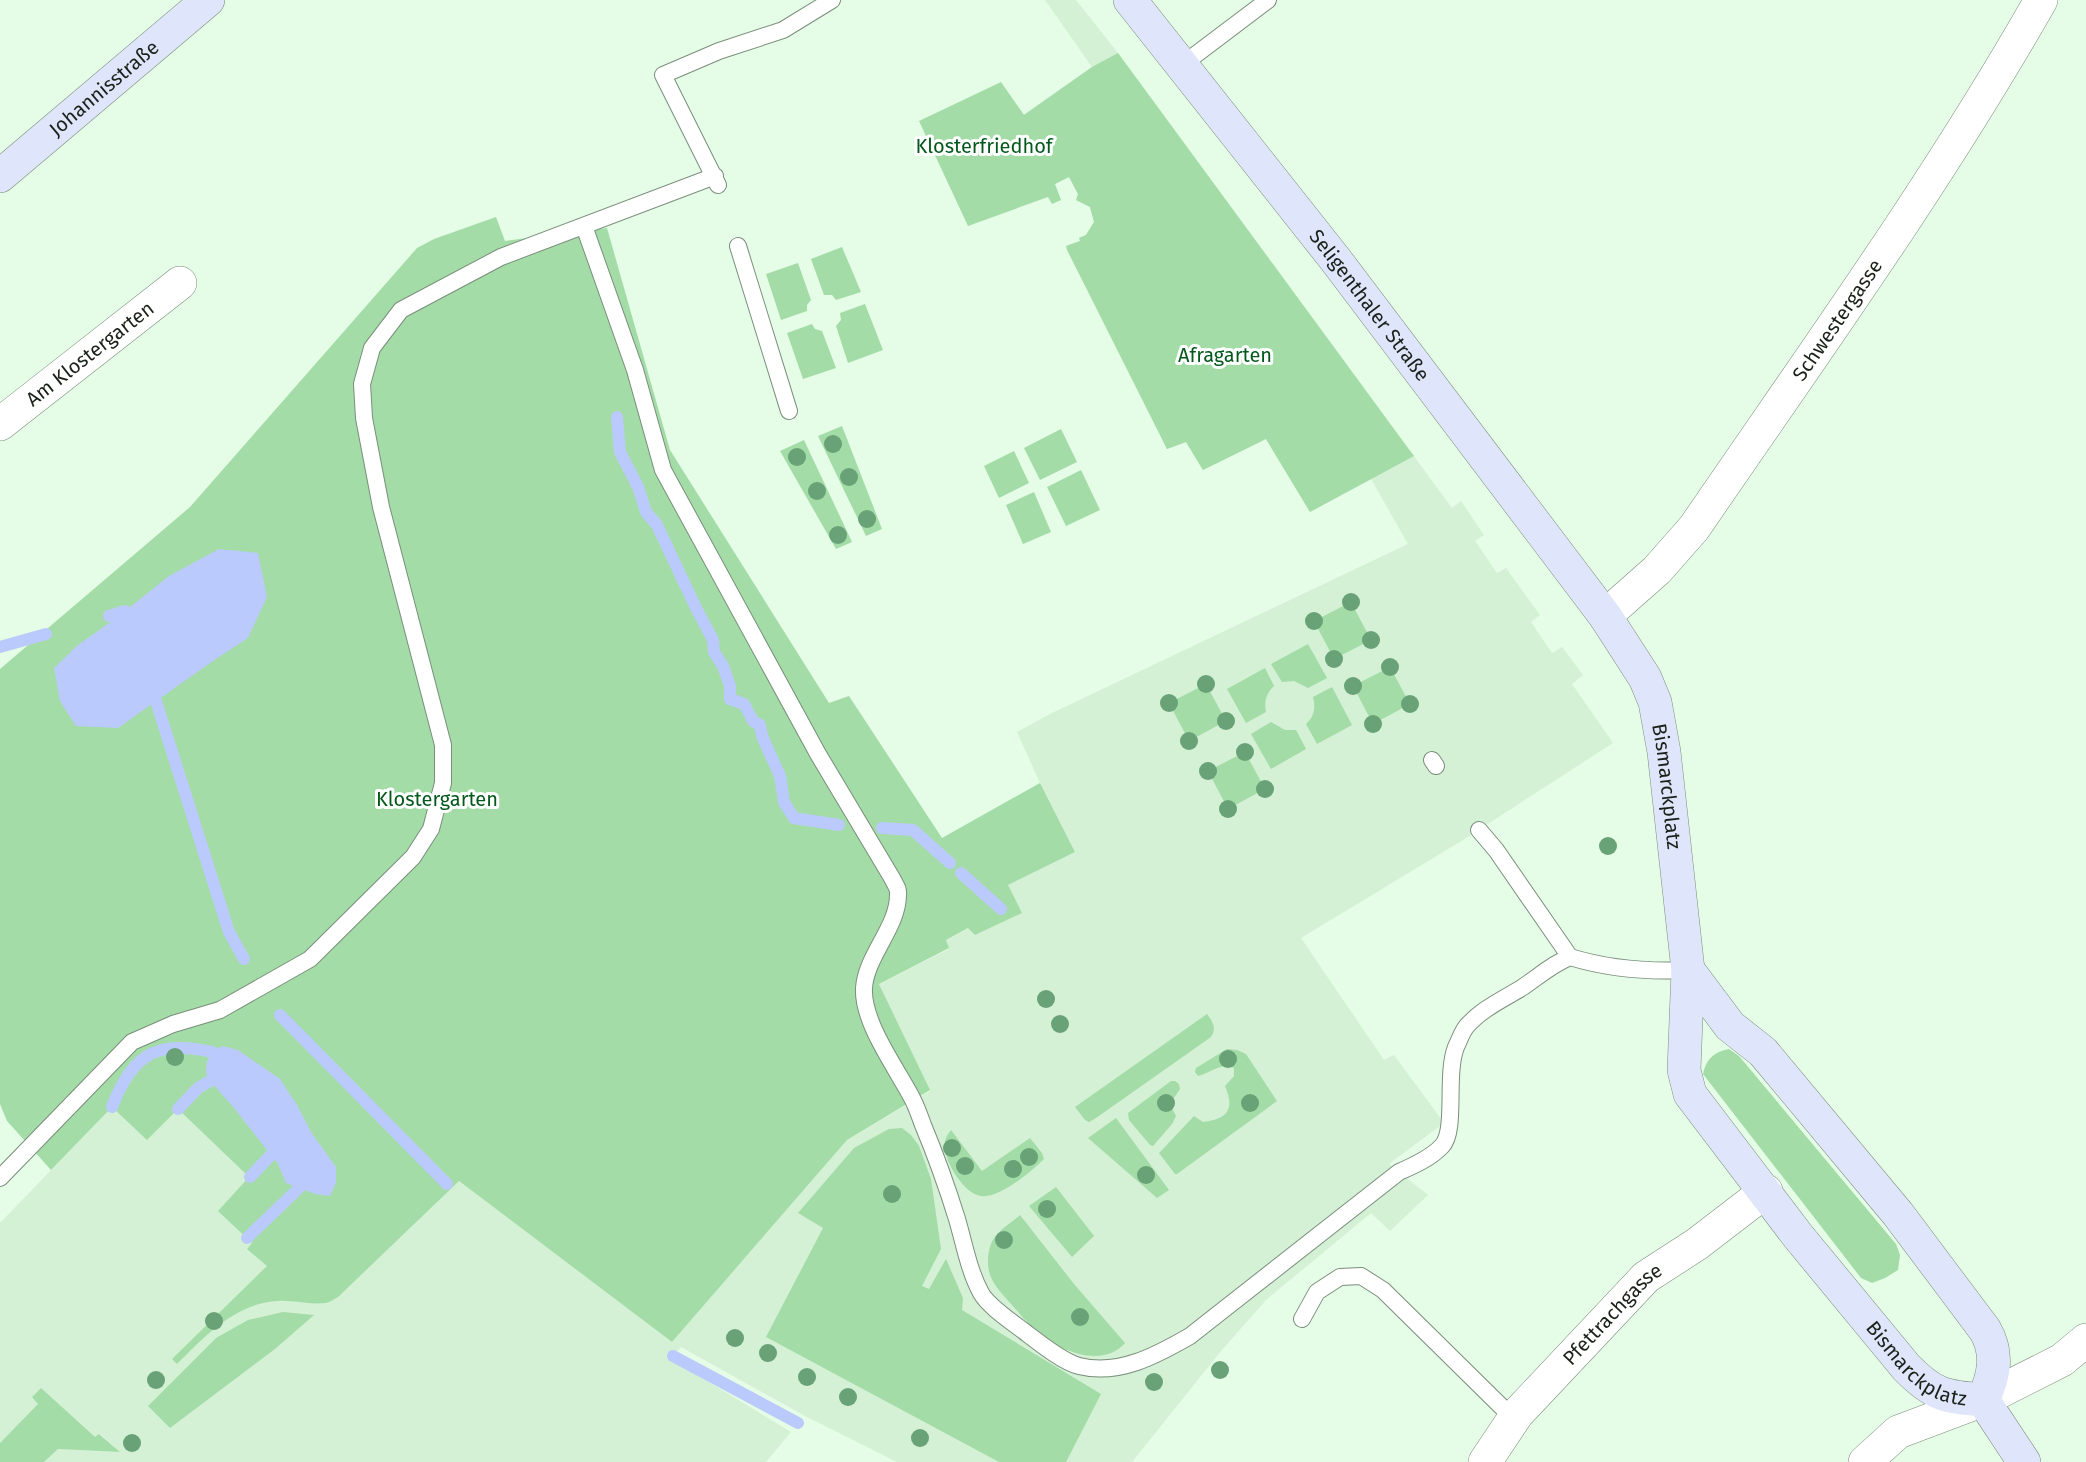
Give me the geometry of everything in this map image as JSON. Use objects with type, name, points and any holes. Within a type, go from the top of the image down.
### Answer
[{"type":"street","name":"Johannisstraße","points":[[0,176],[208,0]]},
{"type":"street","name":"Seligenthaler Straße","points":[[1130,0],[1335,260],[1605,616]]},
{"type":"street","name":"Schwestergasse","points":[[1605,616],[1657,570],[1695,528],[1907,217],[2000,71],[2041,0]]},
{"type":"street","name":"Am Klostergarten","points":[[0,424],[180,283]]},
{"type":"street","name":"Bismarckplatz","points":[[1605,616],[1645,678],[1655,702],[1664,752],[1688,970],[1685,1065],[1686,1083],[1690,1094],[1832,1278],[1897,1356],[1935,1392],[1951,1397],[1983,1400],[1991,1382],[1994,1354],[1992,1342],[1985,1330],[1898,1214],[1762,1052],[1730,1026],[1688,970]]},
{"type":"street","points":[[1685,1065],[1705,1040],[1728,1030],[1735,1030]]},
{"type":"street","name":"Pfettrachgasse","points":[[1485,1462],[1514,1419],[1646,1277],[1697,1244],[1766,1191]]},
{"type":"street","points":[[1865,1462],[1898,1432],[1983,1400],[2061,1360],[2086,1340]]},
{"type":"street","points":[[1983,1400],[2024,1462]]},
{"type":"lane","points":[[0,1178],[132,1042],[172,1024],[220,1010],[310,959],[413,857],[431,829],[443,783],[443,745],[381,507],[364,418],[362,384],[372,348],[401,310],[501,258],[584,226],[717,180],[663,75],[719,51],[783,30],[832,0]]},
{"type":"lane","points":[[1182,65],[1268,0]]},
{"type":"lane","points":[[584,226],[635,370],[663,470],[818,754],[899,893],[897,908],[868,970],[864,989],[869,1013],[883,1048],[914,1101],[933,1148],[966,1253],[982,1294],[1007,1318],[1038,1342],[1078,1366],[1106,1368],[1125,1366],[1156,1356],[1190,1336],[1399,1172],[1417,1164],[1443,1146],[1450,1130],[1450,1070],[1455,1049],[1466,1027],[1493,1004],[1558,962],[1570,957],[1599,965],[1649,972],[1688,970]]},
{"type":"lane","points":[[738,246],[789,411]]},
{"type":"lane","points":[[1479,830],[1496,850],[1570,957]]},
{"type":"lane","points":[[1302,1320],[1317,1292],[1340,1277],[1361,1276],[1383,1290],[1514,1419]]},
{"type":"shaded area","points":[[1045,0],[1076,0],[1118,53],[1452,508],[1461,501],[1484,535],[1475,541],[1497,573],[1506,568],[1540,615],[1531,622],[1552,653],[1562,647],[1583,675],[1572,684],[1613,743],[1463,840],[1301,938],[1384,1060],[1394,1055],[1444,1123],[1389,1164],[1428,1195],[1390,1231],[1371,1213],[1267,1299],[1221,1351],[1132,1462],[897,1462],[805,1416],[681,1347],[671,1359],[791,1432],[766,1462],[44,1462],[58,1449],[120,1452],[100,1434],[95,1438],[74,1420],[39,1404],[0,1443],[0,1223],[112,1107],[178,1109],[250,1177],[219,1210],[459,1181],[672,1342],[847,1140],[930,1091],[879,984],[949,949],[946,940],[969,928],[975,935],[1021,913],[1007,885],[1075,852],[1017,732],[1052,713],[1408,544],[1371,479],[1310,512],[1266,439],[1203,470],[1186,442],[1167,449],[1066,246],[1080,241],[1079,238],[1086,235],[1094,222],[1090,207],[1076,200],[1078,194],[1069,177],[1054,184],[1023,115],[1092,67]]},
{"type":"green space","name":"Afragarten","points":[[1118,53],[1414,456],[1310,512],[1266,439],[1203,470],[1186,442],[1167,449],[1067,250],[1066,246],[1080,241],[1079,238],[1086,235],[1094,222],[1090,207],[1076,200],[1078,194],[1069,177],[1055,184],[1061,200],[1052,204],[1048,197],[968,226],[919,121],[1001,82],[1024,115],[1092,67]]},
{"type":"green space","name":"Klostergarten","points":[[496,217],[505,241],[607,228],[670,450],[829,703],[849,696],[942,838],[1040,783],[1075,852],[1008,885],[1022,913],[975,935],[968,928],[946,940],[949,948],[879,984],[930,1090],[847,1140],[672,1342],[459,1181],[338,1297],[327,1303],[278,1301],[248,1308],[235,1314],[210,1332],[177,1364],[172,1359],[267,1266],[247,1249],[252,1243],[218,1211],[249,1177],[178,1109],[147,1140],[112,1107],[51,1170],[7,1121],[0,1104],[0,669],[190,507],[417,248],[434,239]]},
{"type":"green space","points":[[842,247],[861,292],[836,300],[832,295],[824,295],[811,259]]},
{"type":"green space","points":[[798,263],[811,300],[807,305],[807,311],[781,320],[766,274]]},
{"type":"green space","points":[[865,304],[883,350],[848,363],[836,326],[841,320],[840,313]]},
{"type":"green space","points":[[812,324],[815,329],[822,331],[836,368],[803,379],[787,333]]},
{"type":"green space","points":[[842,426],[882,529],[866,536],[818,436]]},
{"type":"green space","points":[[1061,429],[1077,462],[1040,480],[1024,448]]},
{"type":"green space","points":[[804,440],[852,542],[836,549],[780,451]]},
{"type":"green space","points":[[1014,451],[1029,483],[999,498],[984,466]]},
{"type":"green space","points":[[1081,470],[1100,510],[1066,526],[1047,487]]},
{"type":"green space","points":[[1034,492],[1051,532],[1023,544],[1006,505]]},
{"type":"green space","points":[[1351,602],[1371,640],[1334,659],[1314,621]]},
{"type":"green space","points":[[1308,644],[1327,678],[1308,688],[1294,681],[1282,682],[1271,664]]},
{"type":"green space","points":[[1390,667],[1410,704],[1373,724],[1353,686]]},
{"type":"green space","points":[[1265,668],[1274,686],[1266,698],[1266,712],[1246,723],[1227,689]]},
{"type":"green space","points":[[1206,684],[1226,721],[1189,741],[1169,703]]},
{"type":"green space","points":[[1332,687],[1352,725],[1317,744],[1306,724],[1314,712],[1313,697]]},
{"type":"green space","points":[[1271,722],[1285,730],[1296,730],[1306,749],[1271,769],[1251,734]]},
{"type":"green space","points":[[1245,752],[1265,789],[1228,809],[1208,771]]},
{"type":"green space","points":[[1207,1014],[1214,1028],[1211,1037],[1096,1118],[1089,1122],[1085,1120],[1075,1107]]},
{"type":"green space","points":[[1227,1049],[1246,1054],[1277,1101],[1175,1174],[1159,1153],[1194,1116],[1203,1122],[1212,1121],[1227,1112],[1229,1101],[1225,1086],[1234,1076],[1234,1068],[1220,1067],[1198,1076],[1195,1072],[1196,1068]]},
{"type":"green space","points":[[1729,1049],[1739,1056],[1896,1244],[1900,1255],[1898,1270],[1872,1283],[1861,1278],[1703,1074],[1706,1064],[1712,1057]]},
{"type":"green space","points":[[1171,1081],[1179,1084],[1180,1089],[1170,1104],[1176,1116],[1153,1146],[1129,1120],[1128,1113]]},
{"type":"green space","points":[[1116,1118],[1169,1190],[1157,1198],[1088,1138]]},
{"type":"green space","points":[[902,1128],[919,1146],[931,1179],[941,1249],[922,1286],[929,1289],[946,1259],[963,1298],[962,1310],[1101,1394],[1066,1462],[999,1462],[766,1337],[823,1228],[798,1213],[854,1148],[889,1129]]},
{"type":"green space","points":[[951,1130],[982,1171],[1030,1138],[1044,1159],[1006,1189],[988,1196],[974,1194],[960,1181],[949,1163],[945,1145],[946,1137]]},
{"type":"green space","points":[[1056,1187],[1094,1236],[1072,1257],[1029,1206]]},
{"type":"green space","points":[[1020,1215],[1074,1284],[1125,1343],[1116,1351],[1095,1356],[1071,1352],[1060,1347],[1033,1328],[995,1285],[988,1268],[991,1244],[1000,1232]]},
{"type":"green space","points":[[283,1312],[314,1315],[275,1349],[170,1428],[148,1406],[216,1338],[248,1320]]},
{"type":"green space","points":[[41,1388],[95,1437],[99,1434],[120,1452],[58,1449],[44,1462],[0,1462],[0,1443],[38,1404],[32,1397]]},
{"type":"water","points":[[219,549],[258,553],[267,597],[248,638],[118,728],[76,726],[60,701],[54,668],[78,645],[169,576]]},
{"type":"water","points":[[222,1046],[238,1050],[280,1079],[311,1132],[336,1167],[336,1183],[330,1196],[315,1194],[286,1183],[278,1164],[210,1081],[206,1072],[207,1061],[213,1052]]},
{"type":"waterway","points":[[617,417],[620,452],[638,487],[646,512],[657,525],[713,640],[714,652],[723,666],[730,686],[730,699],[744,704],[753,721],[760,725],[762,736],[780,776],[784,802],[794,818],[839,825]]},
{"type":"waterway","points":[[109,616],[125,611]]},
{"type":"waterway","points":[[0,647],[46,634]]},
{"type":"waterway","points":[[156,701],[229,932],[244,959]]},
{"type":"waterway","points":[[882,828],[913,830],[950,863]]},
{"type":"waterway","points":[[961,873],[1001,909]]},
{"type":"waterway","points":[[280,1015],[447,1184]]},
{"type":"waterway","points":[[112,1107],[129,1074],[149,1055],[177,1048],[213,1052]]},
{"type":"waterway","points":[[178,1109],[198,1088],[210,1081]]},
{"type":"waterway","points":[[250,1177],[271,1155]]},
{"type":"waterway","points":[[247,1238],[299,1188]]},
{"type":"waterway","points":[[673,1356],[798,1423]]},
{"type":"park label","name":"Klosterfriedhof","points":[[984,146]]}]
